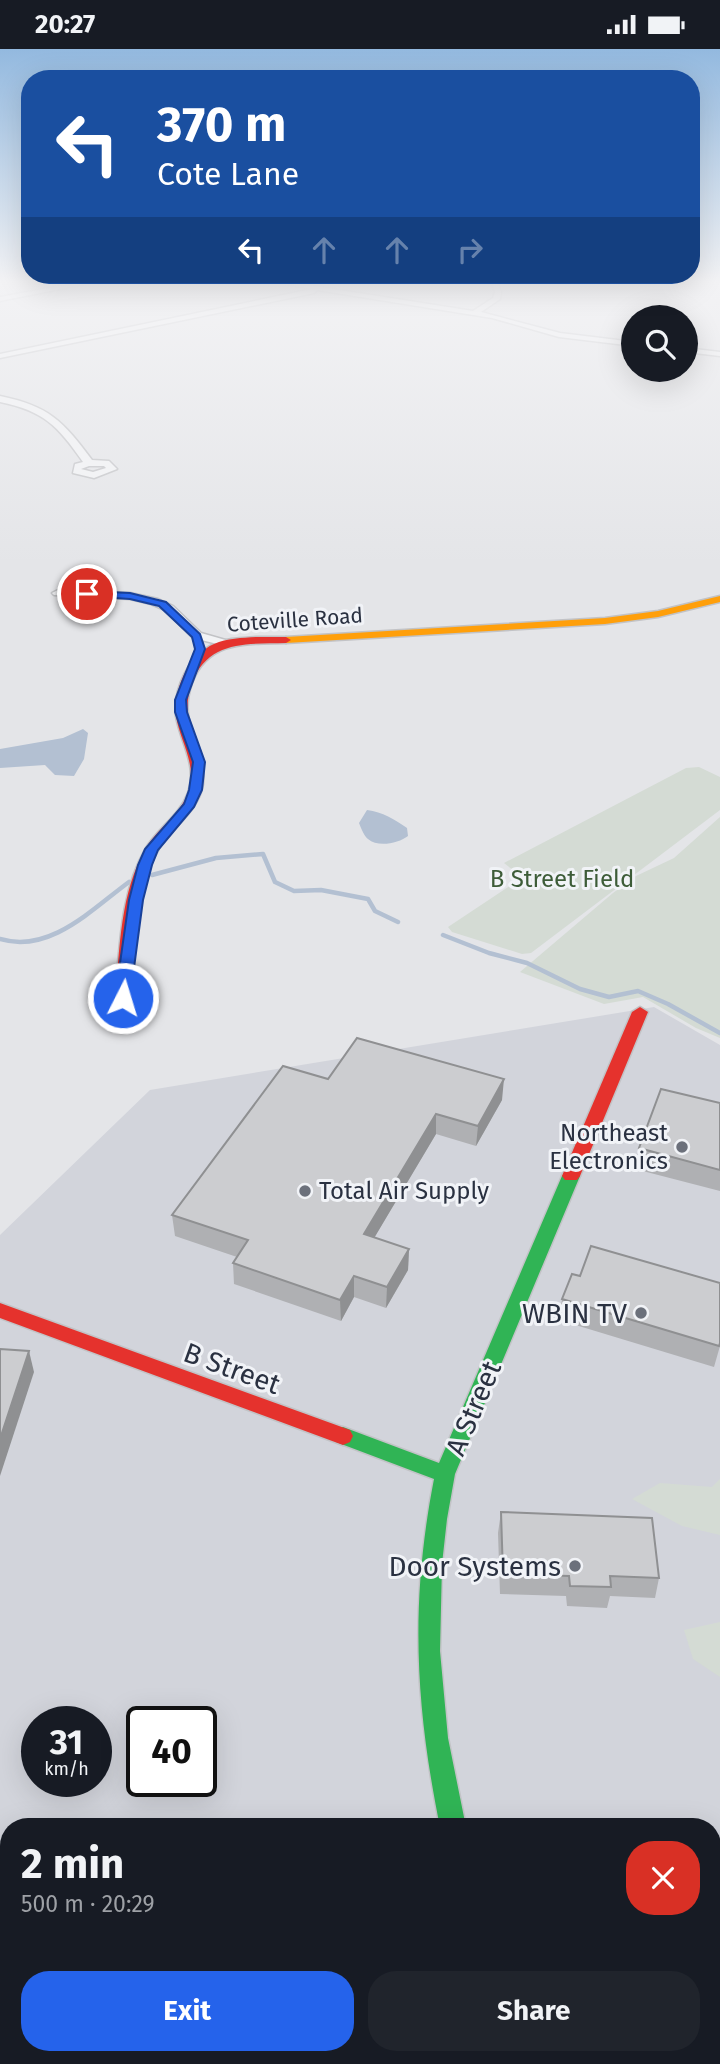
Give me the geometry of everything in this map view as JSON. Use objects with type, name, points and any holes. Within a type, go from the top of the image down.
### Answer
[{"type":"street","points":[[0,399],[37,408],[50,415],[62,425],[89,463]]},
{"type":"street","points":[[58,593],[130,596],[154,601],[169,608],[197,636],[230,643]]},
{"type":"street","name":"Coteville Road","points":[[123,998],[136,900],[145,865],[151,849],[190,805],[196,790],[199,762],[181,712],[181,700],[200,654],[207,649],[230,643],[604,621],[638,617],[720,599]]},
{"type":"street","points":[[197,636],[200,654]]},
{"type":"street","name":"A Street","points":[[451,1818],[433,1729],[427,1651],[430,1557],[435,1514],[445,1474],[640,1012]]},
{"type":"street","name":"B Street","points":[[0,1311],[445,1474]]},
{"type":"shaded area","points":[[654,1007],[720,1045],[720,1818],[0,1818],[0,1235],[150,1090]]},
{"type":"green space","name":"B Street Field","points":[[699,767],[720,777],[720,810],[531,953],[522,954],[452,932],[448,927],[517,881],[518,874],[504,863],[686,768]]},
{"type":"green space","points":[[720,817],[720,1038],[696,1028],[643,997],[604,1004],[520,972],[613,893],[636,876],[674,858]]},
{"type":"green space","points":[[720,1479],[720,1535],[682,1526],[632,1499],[660,1483],[712,1487]]},
{"type":"green space","points":[[720,1622],[720,1677],[693,1659],[684,1630]]},
{"type":"water","points":[[83,729],[88,733],[84,759],[74,776],[55,775],[45,765],[0,768],[0,749],[63,738]]},
{"type":"water","points":[[367,810],[398,822],[407,828],[408,836],[388,843],[372,842],[365,836],[359,823]]},
{"type":"building","name":"Total Air Supply","points":[[357,1038],[504,1079],[478,1126],[436,1114],[364,1234],[409,1249],[387,1287],[354,1276],[340,1300],[233,1263],[248,1240],[172,1215],[283,1066],[328,1079]]},
{"type":"building","name":"Northeast Electronics","points":[[661,1089],[720,1103],[720,1170],[639,1148]]},
{"type":"building","name":"WBIN TV","points":[[591,1246],[720,1283],[719,1346],[562,1299],[572,1274],[580,1276]]},
{"type":"building","points":[[0,1349],[29,1351],[0,1439]]},
{"type":"building","name":"Door Systems","points":[[501,1512],[652,1518],[659,1578],[610,1576],[611,1587],[570,1586],[569,1576],[503,1574]]},
{"type":"waterway","points":[[152,875],[216,858],[263,854],[275,882],[294,891],[321,890],[368,899],[375,911],[398,922]]},
{"type":"waterway","points":[[0,939],[18,942],[53,935],[85,916],[129,882]]},
{"type":"waterway","points":[[443,935],[489,953],[527,963],[580,989],[609,997],[638,991],[668,1004],[720,1033]]},
{"type":"traffic: fast","points":[[451,1818],[436,1738],[428,1651],[431,1564],[445,1474],[571,1176]]},
{"type":"traffic: fast","points":[[343,1436],[445,1474]]},
{"type":"traffic: slow","points":[[286,640],[605,621],[658,614],[720,599]]},
{"type":"traffic: jam","points":[[123,998],[130,923],[143,868],[161,836],[186,808],[197,782],[197,765],[182,712],[183,694],[189,677],[197,663],[218,646],[242,641],[286,640]]},
{"type":"traffic: jam","points":[[571,1176],[640,1012]]},
{"type":"traffic: jam","points":[[0,1310],[343,1436]]},
{"type":"place","name":"Northeast Electronics","points":[[682,1147]]},
{"type":"place","name":"Total Air Supply","points":[[305,1191]]},
{"type":"place","name":"WBIN TV","points":[[641,1313]]},
{"type":"place","name":"Door Systems","points":[[575,1566]]},
{"type":"route","points":[[87,594],[130,596],[162,604],[197,636],[200,649],[181,700],[181,712],[199,762],[196,790],[190,805],[151,849],[145,865],[126,959],[123,998]]}]
